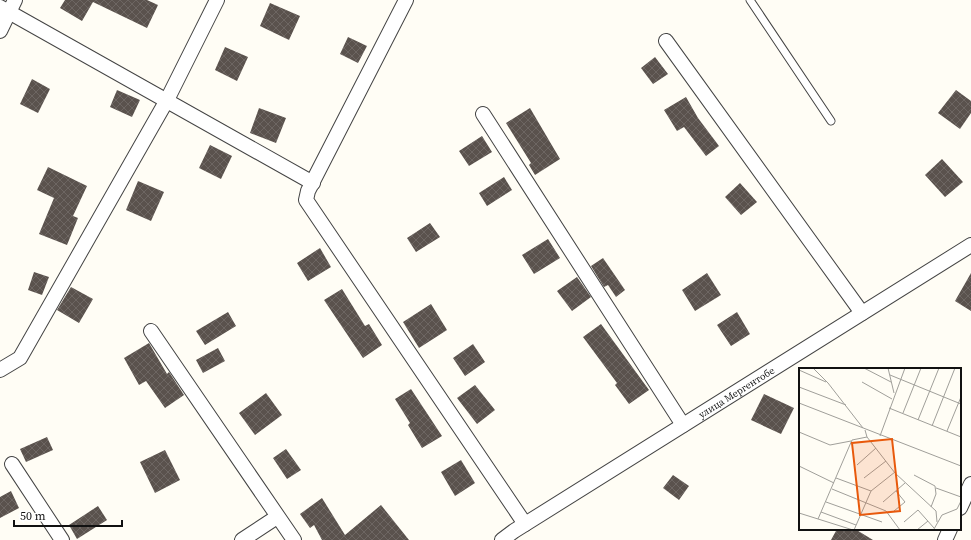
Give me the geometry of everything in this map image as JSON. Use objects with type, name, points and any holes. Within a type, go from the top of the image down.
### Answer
[{"type":"street","points":[[0,370],[20,358],[167,100],[217,0]]},
{"type":"street","points":[[406,0],[308,191],[306,200],[525,524]]},
{"type":"street","points":[[0,31],[8,7],[313,183]]},
{"type":"street","points":[[666,42],[862,313]]},
{"type":"street","points":[[483,114],[683,425]]},
{"type":"street","name":"улица Мергентобе","points":[[502,540],[525,524],[971,244]]},
{"type":"street","points":[[151,331],[294,540]]},
{"type":"street","points":[[12,464],[62,540]]},
{"type":"street","points":[[961,506],[971,484]]},
{"type":"street","points":[[242,540],[277,517]]},
{"type":"street","points":[[945,540],[950,530]]},
{"type":"lane","points":[[750,0],[831,121]]},
{"type":"building","points":[[65,0],[147,0],[158,5],[147,28],[93,2],[82,21],[60,8]]},
{"type":"building","points":[[270,3],[300,16],[289,40],[260,26]]},
{"type":"building","points":[[348,37],[367,46],[358,63],[340,54]]},
{"type":"building","points":[[225,47],[248,57],[237,81],[215,70]]},
{"type":"building","points":[[655,57],[668,74],[653,84],[641,68]]},
{"type":"building","points":[[32,79],[50,89],[38,113],[20,104]]},
{"type":"building","points":[[117,90],[140,100],[132,117],[110,107]]},
{"type":"building","points":[[956,90],[971,101],[971,113],[960,129],[938,113]]},
{"type":"building","points":[[686,97],[698,118],[719,146],[706,156],[684,127],[677,131],[664,110]]},
{"type":"building","points":[[259,108],[286,118],[276,143],[250,133]]},
{"type":"building","points":[[530,108],[560,159],[535,175],[529,165],[531,163],[506,123]]},
{"type":"building","points":[[482,136],[492,152],[469,166],[459,151]]},
{"type":"building","points":[[210,145],[232,156],[221,179],[199,168]]},
{"type":"building","points":[[942,159],[963,182],[945,197],[925,175]]},
{"type":"building","points":[[48,167],[87,186],[73,216],[78,218],[67,245],[39,234],[54,198],[37,190]]},
{"type":"building","points":[[504,177],[512,190],[487,206],[479,193]]},
{"type":"building","points":[[138,181],[164,192],[151,221],[126,210]]},
{"type":"building","points":[[740,183],[757,202],[741,215],[725,197]]},
{"type":"building","points":[[430,223],[440,237],[416,252],[407,238]]},
{"type":"building","points":[[548,239],[560,258],[534,274],[522,255]]},
{"type":"building","points":[[320,248],[331,267],[308,281],[297,263]]},
{"type":"building","points":[[603,258],[625,290],[616,297],[608,285],[604,287],[591,266]]},
{"type":"building","points":[[34,272],[49,277],[42,295],[28,290]]},
{"type":"building","points":[[707,273],[721,295],[695,311],[682,290]]},
{"type":"building","points":[[971,273],[971,311],[955,301]]},
{"type":"building","points":[[577,277],[591,297],[572,311],[557,291]]},
{"type":"building","points":[[71,287],[93,299],[79,323],[57,310]]},
{"type":"building","points":[[342,289],[365,326],[369,324],[382,345],[363,358],[324,300]]},
{"type":"building","points":[[431,304],[447,330],[419,348],[403,322]]},
{"type":"building","points":[[228,312],[236,326],[205,345],[196,331]]},
{"type":"building","points":[[737,312],[750,334],[731,346],[717,325]]},
{"type":"building","points":[[601,324],[649,390],[629,404],[615,385],[617,383],[583,337]]},
{"type":"building","points":[[149,343],[167,374],[169,372],[184,395],[165,408],[146,381],[139,385],[124,358]]},
{"type":"building","points":[[473,344],[485,362],[465,376],[453,358]]},
{"type":"building","points":[[218,348],[225,361],[203,373],[196,360]]},
{"type":"building","points":[[475,385],[495,410],[477,424],[457,398]]},
{"type":"building","points":[[411,389],[442,436],[422,448],[408,425],[410,423],[395,399]]},
{"type":"building","points":[[266,393],[282,415],[255,435],[239,413]]},
{"type":"building","points":[[764,394],[794,408],[781,434],[751,420]]},
{"type":"building","points":[[47,437],[53,450],[26,462],[20,449]]},
{"type":"building","points":[[286,449],[301,470],[287,479],[273,458]]},
{"type":"building","points":[[165,450],[180,480],[155,493],[140,462]]},
{"type":"building","points":[[461,460],[475,483],[455,496],[441,472]]},
{"type":"building","points":[[673,475],[689,486],[679,500],[663,488]]},
{"type":"building","points":[[11,491],[19,508],[0,518],[0,497]]},
{"type":"building","points":[[322,498],[345,535],[381,505],[409,540],[322,540],[314,525],[310,528],[300,514]]},
{"type":"building","points":[[98,506],[107,520],[77,539],[69,525]]},
{"type":"building","points":[[836,530],[857,530],[873,540],[831,540]]}]
